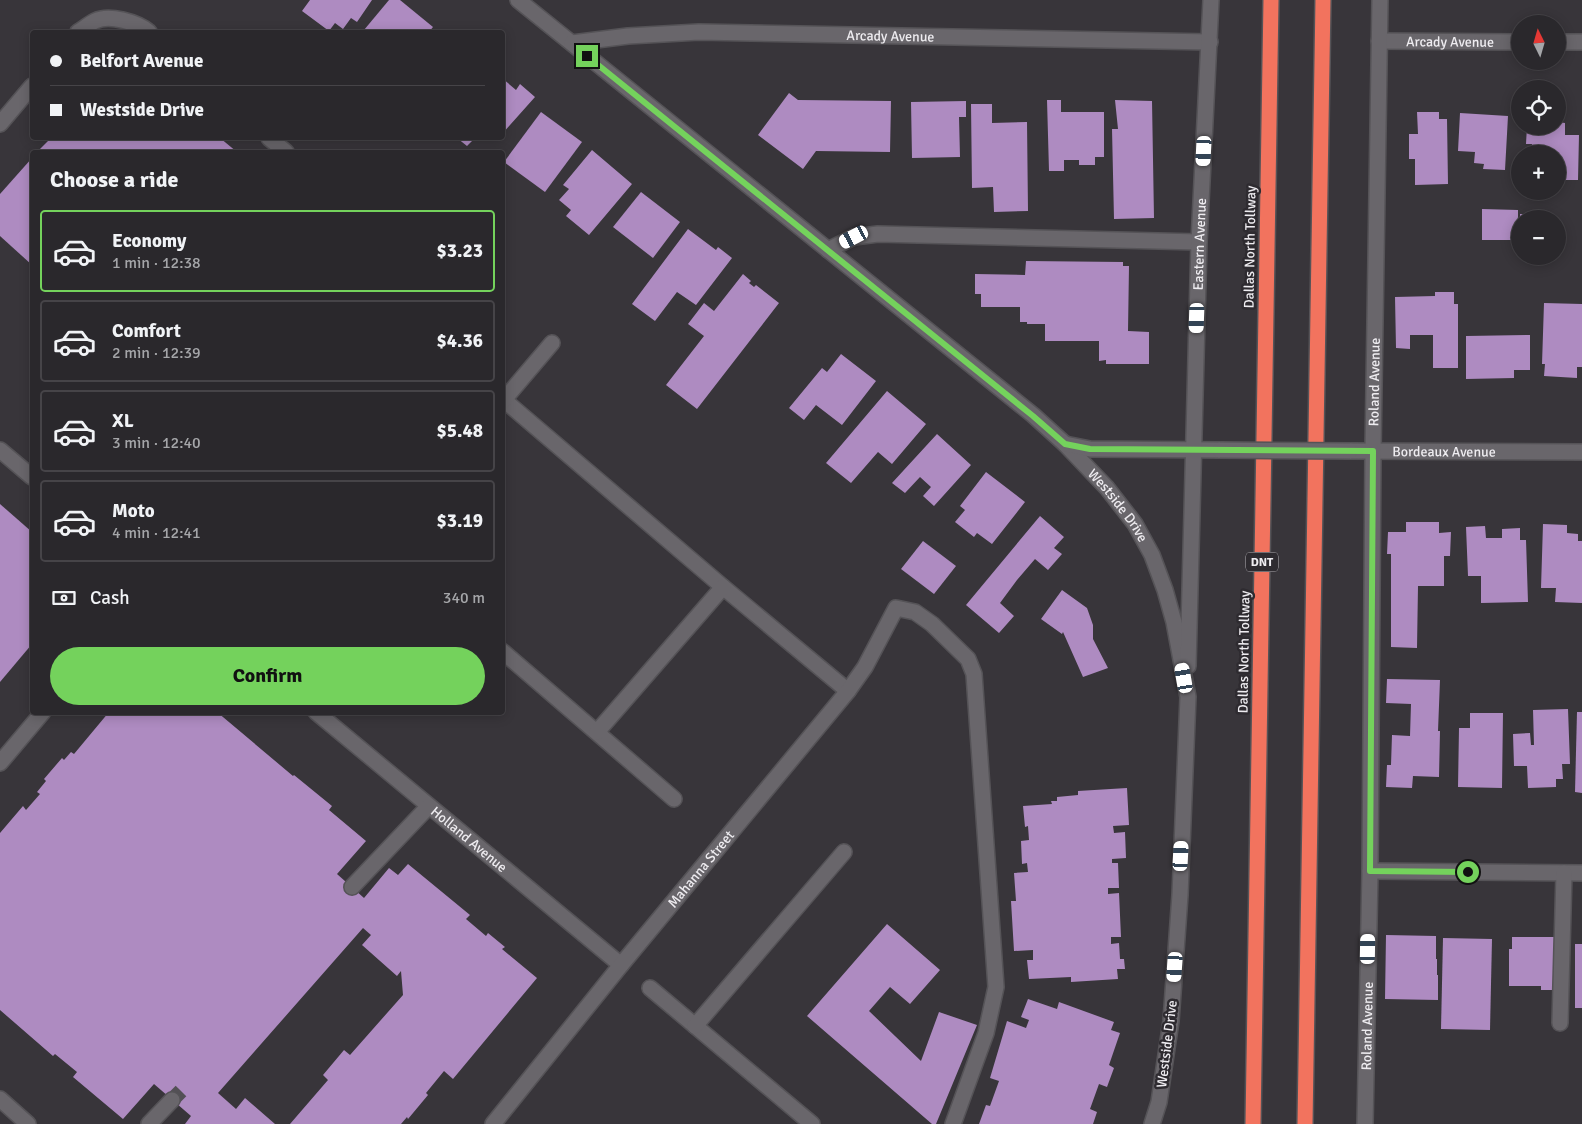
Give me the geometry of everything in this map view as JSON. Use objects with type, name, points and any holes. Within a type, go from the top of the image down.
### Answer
[{"type":"highway","name":"Dallas North Tollway","points":[[1253,1124],[1271,0]]},
{"type":"highway","points":[[1305,1124],[1323,0]]},
{"type":"street","name":"Westside Drive","points":[[518,0],[1033,416],[1065,444],[1118,502],[1134,524],[1152,555],[1174,622],[1188,697],[1180,885],[1171,1021],[1159,1102],[1152,1124]]},
{"type":"street","name":"Eastern Avenue","points":[[1188,697],[1199,242],[1211,0]]},
{"type":"street","name":"Roland Avenue","points":[[1365,1124],[1370,871],[1373,451],[1380,0]]},
{"type":"street","points":[[81,30],[96,20],[119,19],[146,30]]},
{"type":"street","name":"Arcady Avenue","points":[[572,43],[628,36],[699,32],[1210,42]]},
{"type":"street","name":"Arcady Avenue","points":[[1379,41],[1511,42]]},
{"type":"street","points":[[1566,42],[1582,42]]},
{"type":"street","points":[[0,124],[30,88]]},
{"type":"street","points":[[271,140],[284,150]]},
{"type":"street","points":[[828,250],[854,237],[878,234],[1199,242]]},
{"type":"street","points":[[505,399],[552,343]]},
{"type":"street","points":[[505,403],[848,691]]},
{"type":"street","name":"Bordeaux Avenue","points":[[1065,444],[1090,449],[1582,452]]},
{"type":"street","points":[[0,450],[30,475]]},
{"type":"street","points":[[597,732],[723,587]]},
{"type":"street","name":"Mahanna Street","points":[[493,1124],[621,965],[848,691],[865,667],[896,608],[915,612],[932,624],[968,659],[974,674],[996,987],[986,1033],[953,1124]]},
{"type":"street","points":[[505,654],[674,799]]},
{"type":"street","points":[[0,763],[40,715]]},
{"type":"street","name":"Holland Avenue","points":[[320,715],[428,807],[621,965]]},
{"type":"street","points":[[352,887],[428,807]]},
{"type":"street","points":[[696,1026],[844,852]]},
{"type":"street","points":[[1370,871],[1582,873]]},
{"type":"street","points":[[1560,1024],[1564,873]]},
{"type":"street","points":[[650,988],[812,1124]]},
{"type":"street","points":[[0,1100],[28,1124]]},
{"type":"street","points":[[149,1124],[172,1100]]},
{"type":"building","points":[[310,0],[372,0],[357,22],[351,18],[343,29],[335,23],[328,30],[302,11]]},
{"type":"building","points":[[389,0],[400,0],[433,27],[431,30],[364,30]]},
{"type":"building","points":[[505,81],[516,90],[520,84],[535,97],[505,131]]},
{"type":"building","points":[[789,93],[798,100],[891,101],[890,152],[816,151],[803,169],[758,135]]},
{"type":"building","points":[[1047,100],[1061,100],[1061,112],[1104,112],[1104,157],[1095,157],[1095,165],[1079,165],[1079,160],[1064,160],[1064,171],[1049,171]]},
{"type":"building","points":[[1115,100],[1152,101],[1154,218],[1114,219],[1112,129],[1118,129]]},
{"type":"building","points":[[966,101],[966,117],[959,117],[960,157],[912,158],[911,102]]},
{"type":"building","points":[[971,104],[992,104],[992,123],[1027,122],[1028,211],[994,212],[993,187],[972,188]]},
{"type":"building","points":[[541,112],[582,142],[545,192],[505,163]]},
{"type":"building","points":[[1417,112],[1439,112],[1439,119],[1447,119],[1448,184],[1415,185],[1415,159],[1409,159],[1409,134],[1418,134]]},
{"type":"building","points":[[1460,113],[1508,116],[1505,170],[1483,169],[1484,164],[1474,163],[1475,152],[1458,151]]},
{"type":"building","points":[[1526,135],[1579,135],[1578,180],[1566,180],[1566,145],[1526,144]]},
{"type":"building","points":[[49,140],[222,140],[235,150],[39,150]]},
{"type":"building","points":[[460,140],[473,140],[467,146]]},
{"type":"building","points":[[592,150],[632,184],[589,235],[566,216],[571,210],[559,200],[569,189],[563,185]]},
{"type":"building","points":[[30,160],[30,263],[0,236],[0,194]]},
{"type":"building","points":[[641,192],[680,222],[653,258],[613,227]]},
{"type":"building","points":[[1482,209],[1518,210],[1511,210],[1511,240],[1482,240]]},
{"type":"building","points":[[688,229],[716,250],[718,247],[732,258],[696,305],[677,292],[655,321],[632,304]]},
{"type":"building","points":[[1026,261],[1123,262],[1123,266],[1129,266],[1128,331],[1149,332],[1149,364],[1106,364],[1106,360],[1099,361],[1099,341],[1045,341],[1045,324],[1020,322],[1020,307],[981,307],[981,294],[975,294],[975,274],[1025,275]]},
{"type":"building","points":[[743,274],[751,281],[749,283],[754,287],[756,285],[779,303],[697,409],[666,385],[704,336],[688,324],[704,303],[714,311]]},
{"type":"building","points":[[1435,292],[1454,292],[1454,304],[1458,304],[1458,368],[1433,368],[1433,335],[1410,335],[1410,349],[1396,348],[1395,297],[1435,296]]},
{"type":"building","points":[[1544,303],[1582,304],[1582,367],[1577,367],[1577,378],[1544,376],[1545,364],[1542,364]]},
{"type":"building","points":[[1530,335],[1530,370],[1514,370],[1514,378],[1466,379],[1466,336]]},
{"type":"building","points":[[841,354],[876,381],[842,425],[816,405],[804,420],[789,408],[822,368],[827,372]]},
{"type":"building","points":[[887,391],[926,424],[892,464],[878,452],[851,483],[826,463]]},
{"type":"building","points":[[937,434],[971,465],[934,506],[923,496],[931,487],[920,477],[905,493],[892,483]]},
{"type":"building","points":[[986,472],[1025,502],[992,544],[977,533],[974,537],[955,522],[965,510],[960,506]]},
{"type":"building","points":[[0,504],[30,530],[30,646],[0,682]]},
{"type":"building","points":[[1040,516],[1064,537],[1054,548],[1062,554],[1048,570],[1035,559],[1017,580],[1000,603],[1014,616],[999,633],[966,605]]},
{"type":"building","points":[[1406,522],[1439,522],[1439,533],[1451,532],[1450,556],[1444,556],[1444,586],[1418,586],[1417,648],[1391,647],[1391,554],[1387,554],[1388,532],[1406,532]]},
{"type":"building","points":[[1543,524],[1567,525],[1567,533],[1578,534],[1578,541],[1582,541],[1582,603],[1555,602],[1556,588],[1541,588]]},
{"type":"building","points":[[1485,526],[1486,538],[1502,538],[1502,529],[1520,528],[1520,540],[1526,540],[1528,602],[1481,603],[1481,576],[1468,576],[1466,527]]},
{"type":"building","points":[[923,541],[956,566],[934,594],[901,569]]},
{"type":"building","points":[[1062,590],[1087,608],[1093,625],[1093,639],[1108,668],[1083,677],[1063,632],[1062,634],[1041,619]]},
{"type":"building","points":[[1387,679],[1440,680],[1439,777],[1413,776],[1412,788],[1386,787],[1387,765],[1391,765],[1392,735],[1410,736],[1411,704],[1386,703]]},
{"type":"building","points":[[1568,709],[1570,764],[1562,764],[1563,779],[1556,779],[1556,787],[1528,788],[1527,766],[1514,766],[1513,734],[1530,733],[1531,745],[1534,745],[1533,710]]},
{"type":"building","points":[[1577,712],[1582,712],[1582,793],[1575,792]]},
{"type":"building","points":[[1470,713],[1503,713],[1502,788],[1458,787],[1459,728],[1470,728]]},
{"type":"building","points":[[106,715],[221,715],[332,806],[329,810],[366,841],[337,874],[364,898],[389,868],[398,875],[408,864],[470,915],[466,919],[486,936],[488,933],[505,947],[502,949],[537,978],[453,1079],[444,1071],[426,1093],[428,1095],[408,1119],[407,1117],[401,1124],[290,1124],[328,1080],[323,1075],[344,1050],[350,1055],[403,995],[401,971],[397,976],[362,945],[371,935],[363,928],[218,1093],[236,1109],[245,1098],[275,1124],[185,1124],[191,1116],[154,1084],[123,1119],[73,1077],[77,1072],[55,1054],[53,1056],[0,1010],[0,833],[23,806],[26,810],[40,794],[37,792],[46,781],[44,779],[62,758],[64,760],[71,752],[74,754]]},
{"type":"building","points":[[1127,788],[1129,825],[1113,826],[1114,833],[1125,832],[1126,858],[1112,859],[1112,863],[1118,863],[1119,888],[1108,888],[1108,894],[1119,893],[1121,937],[1111,937],[1111,944],[1119,943],[1120,959],[1124,959],[1125,969],[1117,969],[1118,979],[1071,982],[1071,977],[1029,979],[1027,960],[1033,960],[1033,950],[1014,951],[1011,901],[1016,901],[1014,873],[1028,872],[1027,863],[1022,864],[1021,841],[1029,840],[1028,826],[1025,827],[1023,806],[1052,804],[1051,801],[1057,801],[1057,797],[1078,795],[1078,791]]},
{"type":"building","points":[[887,924],[940,970],[910,1004],[890,987],[869,1011],[921,1061],[939,1012],[977,1025],[936,1124],[932,1124],[807,1016]]},
{"type":"building","points":[[1386,935],[1436,936],[1438,1000],[1385,999]]},
{"type":"building","points":[[1512,937],[1558,937],[1558,990],[1541,990],[1541,986],[1509,986],[1509,949],[1512,949]]},
{"type":"building","points":[[1443,938],[1492,939],[1490,1030],[1441,1029]]},
{"type":"building","points":[[1575,944],[1582,944],[1582,1008],[1575,1008]]},
{"type":"building","points":[[1028,999],[1057,1009],[1059,1002],[1114,1022],[1111,1030],[1120,1033],[1109,1065],[1114,1068],[1107,1087],[1099,1084],[1090,1109],[1097,1112],[1093,1124],[979,1124],[986,1105],[990,1106],[999,1081],[990,1078],[1007,1021],[1026,1028],[1029,1020],[1021,1017]]},
{"type":"tunnel","points":[[172,1100],[181,1091]]},
{"type":"route","points":[[587,56],[1033,416],[1065,444],[1090,449],[1373,451],[1370,871],[1468,872]]}]
